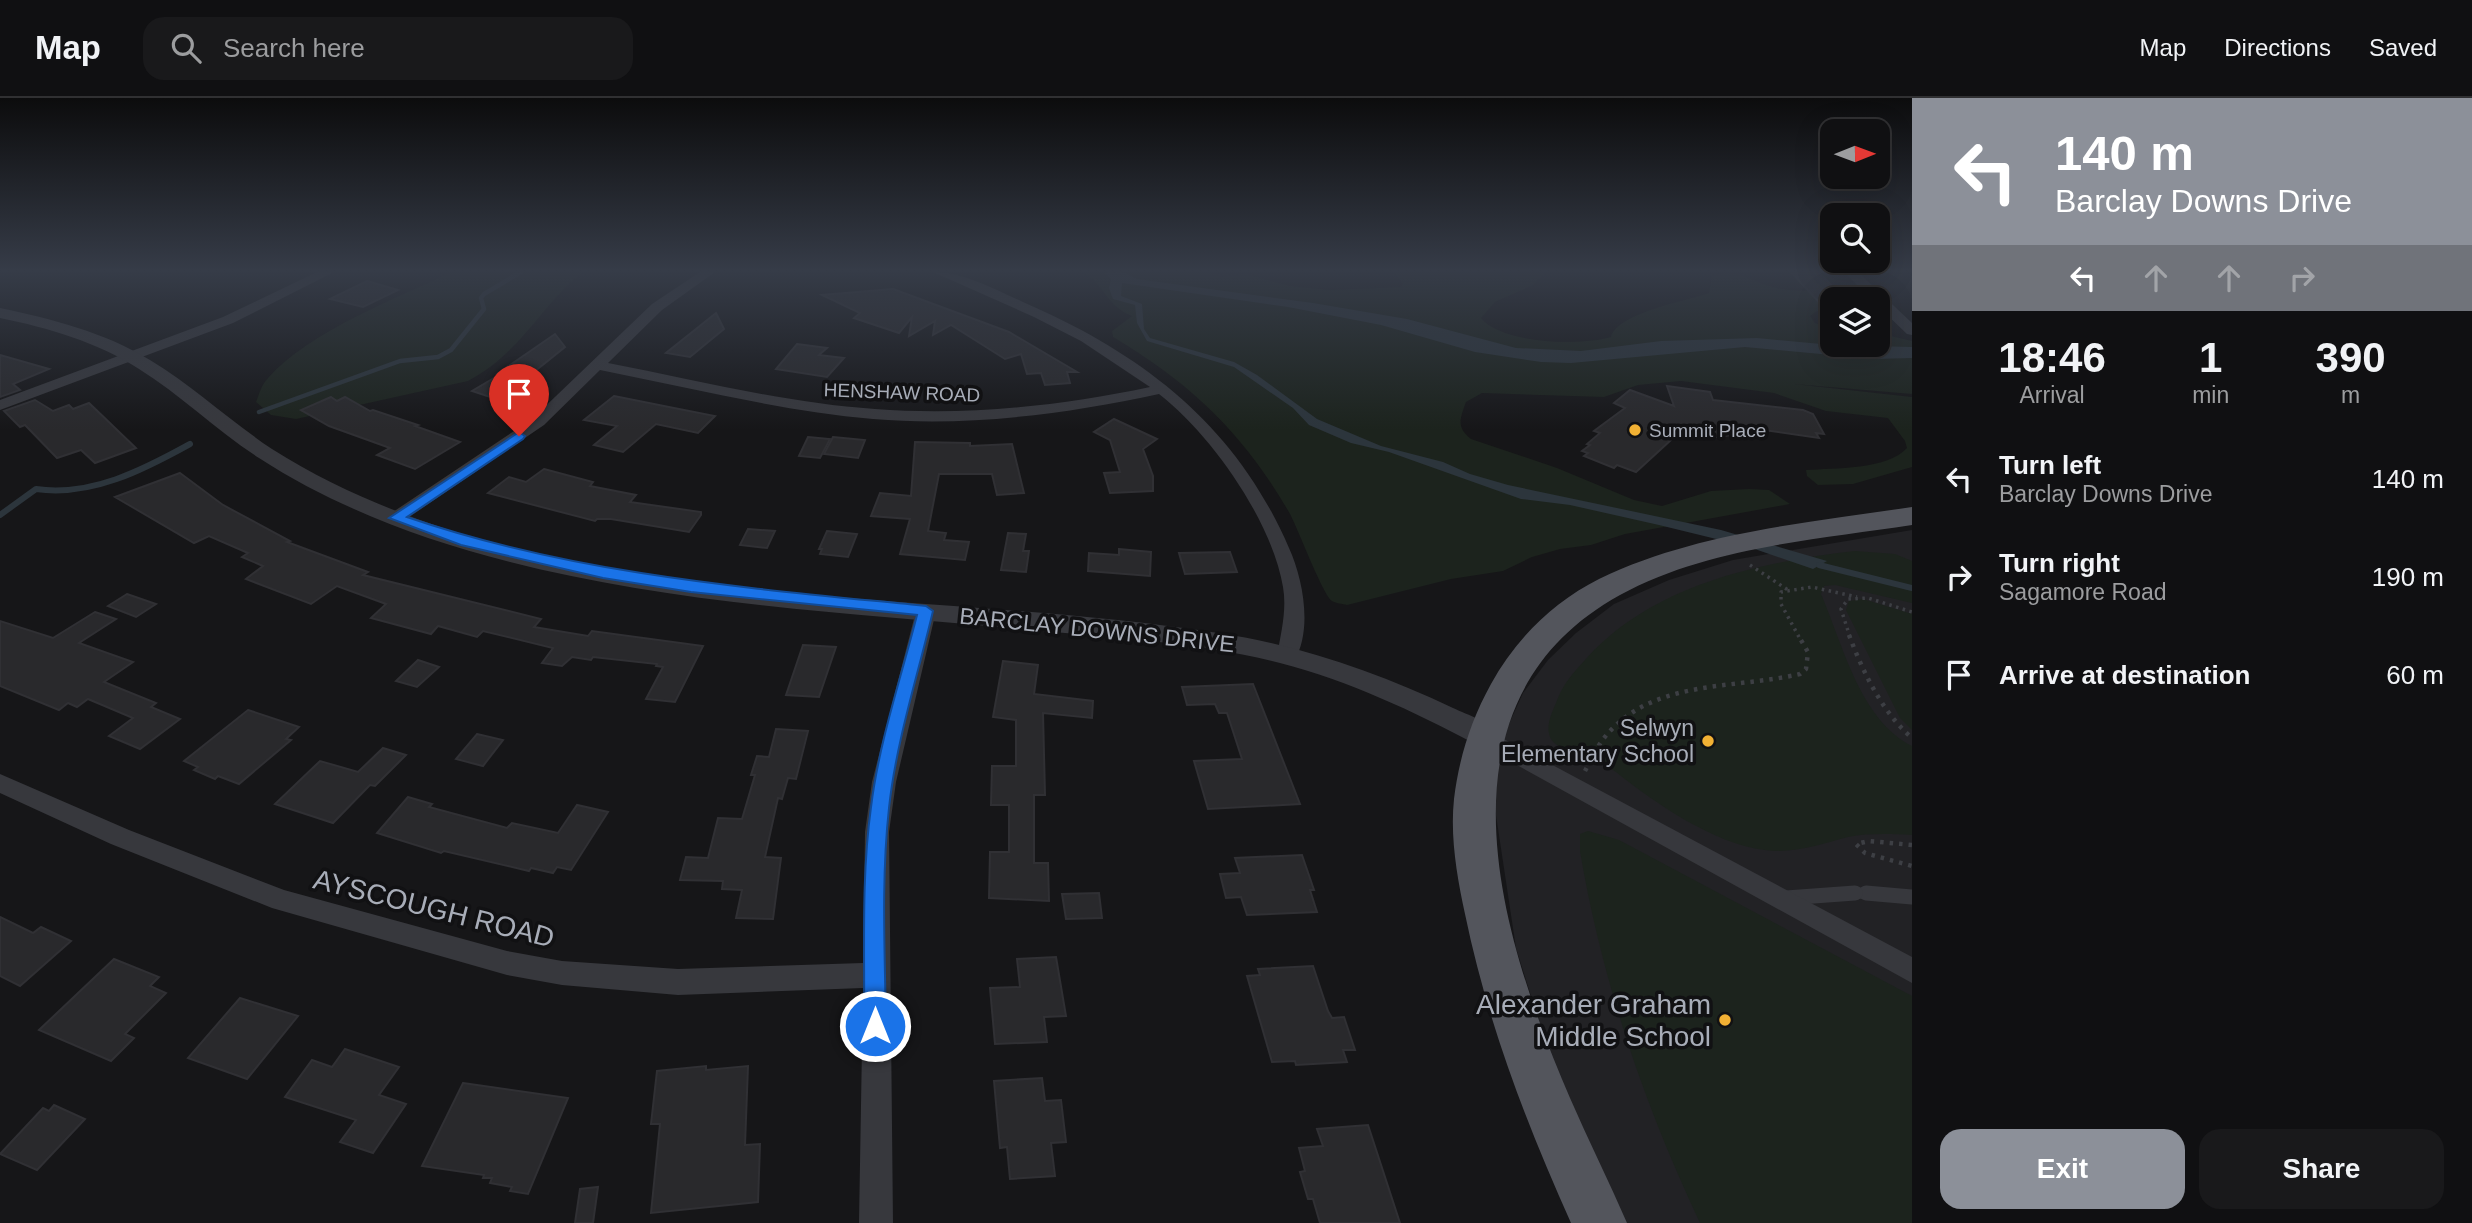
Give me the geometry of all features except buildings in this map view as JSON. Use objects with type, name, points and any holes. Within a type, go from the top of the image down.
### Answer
[{"type":"main road","points":[[1599,1223],[1538,1081],[1508,997],[1478,865],[1474,817],[1478,770],[1485,737],[1505,688],[1528,652],[1581,605],[1610,587],[1666,564],[1733,546],[1912,516]]},
{"type":"street","name":"BARCLAY DOWNS DRIVE","points":[[47,324],[69,330],[132,357],[271,457],[323,486],[396,518],[466,542],[603,573],[691,587],[1194,639],[1287,656],[1373,685],[1485,737]]},
{"type":"street","points":[[0,405],[216,324]]},
{"type":"street","points":[[396,518],[538,422],[639,324]]},
{"type":"street","points":[[1063,324],[1115,353],[1163,389],[1214,439],[1262,507],[1286,562],[1295,591],[1295,625],[1287,656]]},
{"type":"street","name":"HENSHAW ROAD","points":[[598,365],[794,404],[902,415],[1024,413],[1163,389]]},
{"type":"street","points":[[876,1223],[875,872],[880,806],[926,611]]},
{"type":"street","points":[[1485,737],[1912,971]]},
{"type":"street","name":"AYSCOUGH ROAD","points":[[0,783],[120,837],[281,900],[507,963],[562,973],[678,982],[875,975]]},
{"type":"lane","points":[[1779,898],[1861,893],[1912,897]]},
{"type":"path","points":[[1750,565],[1788,590]]},
{"type":"path","points":[[1577,788],[1601,742],[1629,714],[1648,702],[1700,688],[1792,677],[1806,669],[1808,652],[1779,598],[1781,592],[1812,587],[1912,612]]},
{"type":"path","points":[[1857,597],[1848,599],[1841,609],[1850,636],[1892,719],[1912,738]]},
{"type":"path","points":[[1912,845],[1869,841],[1856,844],[1865,853],[1912,866]]},
{"type":"shaded area","points":[[342,324],[533,324],[502,358],[468,381],[296,419],[271,415],[256,402],[262,386],[286,361]]},
{"type":"shaded area","points":[[1121,324],[1488,324],[1523,338],[1562,342],[1611,337],[1622,324],[1819,324],[1820,357],[1890,357],[1890,336],[1912,341],[1912,394],[1794,384],[1912,397],[1912,467],[1853,484],[1818,485],[1807,476],[1806,470],[1874,464],[1898,455],[1907,448],[1905,441],[1888,418],[1826,411],[1774,393],[1681,381],[1638,385],[1604,397],[1482,393],[1466,402],[1461,418],[1461,427],[1471,439],[1557,468],[1634,500],[1662,506],[1711,491],[1749,489],[1769,490],[1790,504],[1625,534],[1591,545],[1560,549],[1532,557],[1503,571],[1451,579],[1347,605],[1332,601],[1328,596],[1290,514],[1254,459],[1234,435],[1192,393],[1113,337],[1112,331]]},
{"type":"shaded area","points":[[1138,324],[1144,324],[1150,338],[1234,362],[1257,375],[1317,419],[1381,446],[1443,462],[1470,474],[1508,485],[1721,530],[1827,561],[1813,569],[1749,547],[1659,525],[1570,505],[1521,499],[1389,452],[1351,443],[1309,425],[1293,408],[1234,367],[1147,341]]},
{"type":"shaded area","points":[[1378,324],[1428,324],[1516,348],[1581,351],[1661,341],[1757,338],[1820,344],[1820,354],[1745,347],[1571,363],[1541,362],[1475,352]]},
{"type":"shaded area","points":[[1890,346],[1912,347],[1912,358],[1852,357],[1890,357]]},
{"type":"shaded area","points":[[1912,530],[1912,1223],[1625,1223],[1551,1060],[1516,948],[1494,802],[1499,756],[1508,726],[1523,693],[1548,660],[1576,633],[1614,604],[1669,580],[1733,560]]},
{"type":"shaded area","name":"Selwyn Elementary School","points":[[1855,551],[1895,554],[1912,561],[1912,603],[1835,585],[1824,586],[1821,594],[1866,700],[1894,734],[1912,746],[1912,835],[1848,837],[1786,851],[1746,846],[1706,831],[1616,772],[1561,748],[1551,739],[1548,729],[1550,718],[1560,693],[1570,678],[1612,634],[1642,613],[1674,595],[1745,571],[1782,562]]},
{"type":"shaded area","points":[[1863,599],[1912,614],[1912,730],[1900,718],[1846,610],[1849,601]]},
{"type":"shaded area","name":"Alexander Graham Middle School","points":[[1588,831],[1619,840],[1912,996],[1912,1223],[1700,1223],[1643,1087],[1613,994],[1580,851],[1580,834]]},
{"type":"waterway","points":[[259,412],[400,361],[438,357],[451,350],[472,324]]},
{"type":"waterway","points":[[0,515],[36,489],[77,489],[97,485],[135,472],[190,444]]},
{"type":"waterway","points":[[1819,565],[1912,588]]},
{"type":"place","name":"Summit Place","points":[[1635,430]]},
{"type":"place","name":"Selwyn Elementary School","points":[[1708,741]]},
{"type":"place","name":"Alexander Graham Middle School","points":[[1725,1020]]},
{"type":"route","points":[[519,436],[396,518],[466,542],[603,573],[737,593],[926,611],[891,748],[880,806],[875,872],[875,1026]]}]
